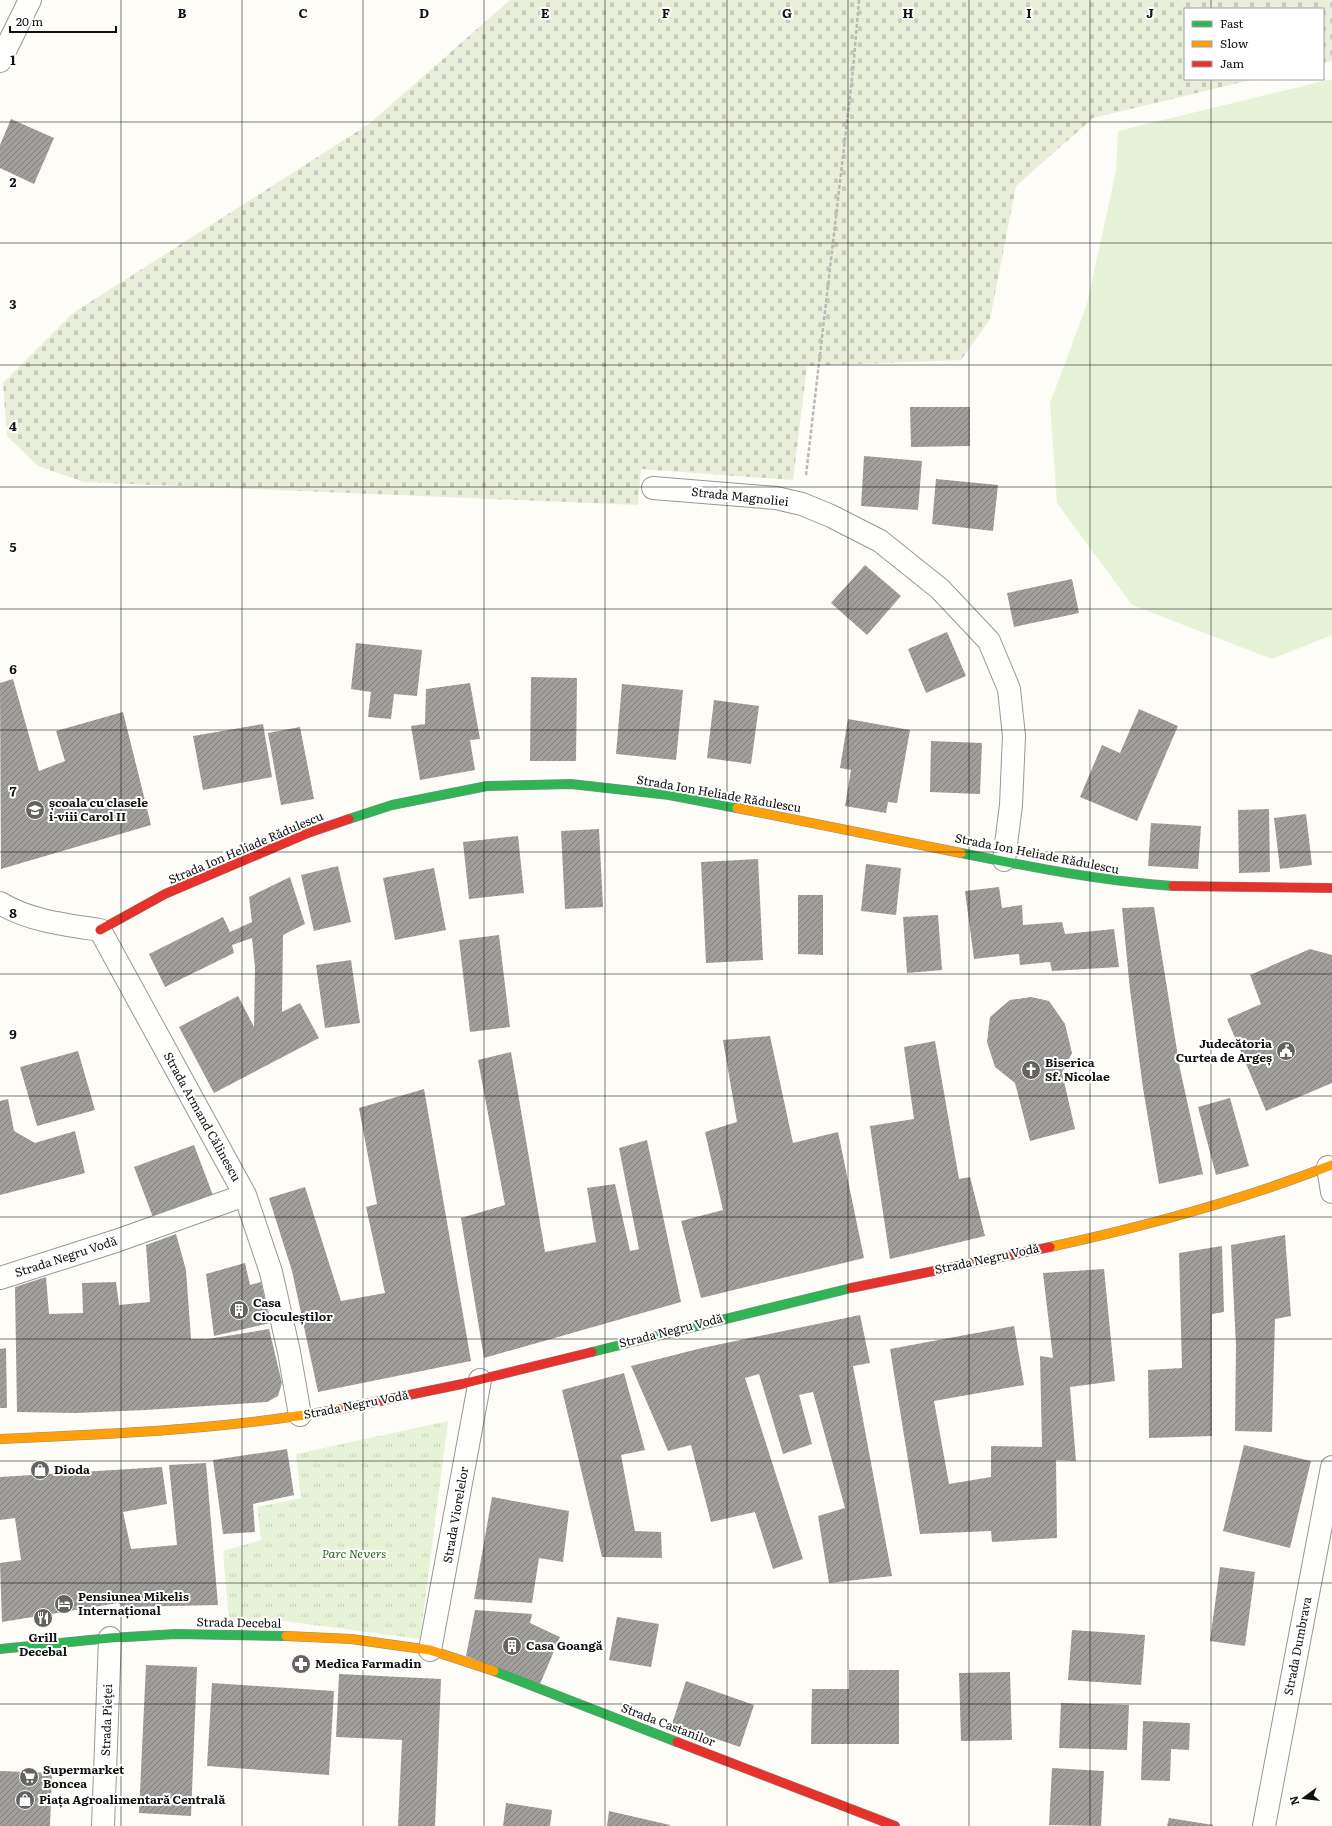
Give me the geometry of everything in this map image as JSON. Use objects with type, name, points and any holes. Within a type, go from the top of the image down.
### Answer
[{"type":"street","points":[[0,61],[30,0]]},
{"type":"street","name":"Strada Magnoliei","points":[[653,488],[776,498],[802,504],[831,516],[880,541],[940,589],[989,641],[1009,689],[1014,736],[1011,805],[1004,860]]},
{"type":"street","name":"Strada Ion Heliade Rădulescu","points":[[100,930],[165,894],[308,833],[392,805],[487,786],[571,784],[669,795],[1004,860],[1053,871],[1129,883],[1190,887],[1332,888]]},
{"type":"street","points":[[0,903],[24,914],[53,922],[100,930]]},
{"type":"street","name":"Strada Armand Călinescu","points":[[100,930],[245,1195],[272,1272],[289,1352],[300,1416]]},
{"type":"street","points":[[1330,1166],[1332,1192]]},
{"type":"street","name":"Strada Negru Vodă","points":[[0,1440],[194,1427],[300,1416],[480,1380],[716,1320],[847,1289],[1150,1225],[1254,1195],[1330,1166]]},
{"type":"street","name":"Strada Negru Vodă","points":[[0,1278],[109,1243],[245,1195]]},
{"type":"street","name":"Strada Viorelelor","points":[[430,1650],[480,1380]]},
{"type":"street","name":"Strada Dumbrava","points":[[1264,1826],[1332,1467]]},
{"type":"street","name":"Strada Decebal","points":[[0,1649],[110,1638],[176,1634],[258,1635],[351,1639],[430,1650]]},
{"type":"street","name":"Strada Pieței","points":[[104,1826],[110,1638]]},
{"type":"street","name":"Strada Castanilor","points":[[430,1650],[491,1670],[895,1826]]},
{"type":"path","points":[[802,504],[852,85],[859,0]]},
{"type":"green space","points":[[510,0],[1332,0],[1332,61],[1324,63],[1324,8],[1184,8],[1184,80],[1251,80],[1093,118],[1016,186],[990,319],[961,360],[807,366],[793,480],[641,469],[638,505],[84,482],[38,466],[7,436],[3,383],[73,313],[369,124]]},
{"type":"green space","points":[[1332,79],[1332,635],[1272,659],[1132,605],[1057,503],[1050,403],[1087,304],[1116,171],[1118,131]]},
{"type":"green space","name":"Parc Nevers","points":[[448,1421],[420,1639],[261,1618],[229,1621],[223,1551],[261,1540],[257,1507],[301,1498],[296,1454]]},
{"type":"building","points":[[11,119],[54,138],[34,184],[0,168],[0,145]]},
{"type":"building","points":[[910,407],[970,407],[970,446],[911,447]]},
{"type":"building","points":[[864,456],[922,461],[918,510],[861,506]]},
{"type":"building","points":[[936,479],[998,485],[993,531],[932,524]]},
{"type":"building","points":[[865,565],[901,596],[867,635],[831,603]]},
{"type":"building","points":[[1072,579],[1079,613],[1014,627],[1007,593]]},
{"type":"building","points":[[947,632],[966,676],[926,693],[908,649]]},
{"type":"building","points":[[356,643],[422,650],[417,696],[394,694],[391,719],[368,717],[371,692],[351,689]]},
{"type":"building","points":[[531,677],[577,678],[576,761],[530,761]]},
{"type":"building","points":[[13,679],[39,771],[65,761],[56,731],[123,712],[151,825],[1,869],[0,683]]},
{"type":"building","points":[[470,683],[480,739],[470,740],[475,770],[420,780],[411,726],[425,724],[426,689]]},
{"type":"building","points":[[622,684],[683,690],[676,760],[616,754]]},
{"type":"building","points":[[714,700],[759,706],[751,764],[707,758]]},
{"type":"building","points":[[1139,709],[1178,726],[1137,821],[1080,797],[1102,745],[1120,753]]},
{"type":"building","points":[[848,719],[910,730],[897,803],[888,802],[886,813],[845,806],[851,770],[840,768]]},
{"type":"building","points":[[263,724],[272,777],[203,790],[193,736]]},
{"type":"building","points":[[300,727],[314,799],[281,805],[268,733]]},
{"type":"building","points":[[931,741],[982,743],[980,794],[930,792]]},
{"type":"building","points":[[1269,809],[1270,872],[1239,873],[1238,810]]},
{"type":"building","points":[[1306,814],[1312,865],[1280,869],[1274,818]]},
{"type":"building","points":[[1151,823],[1201,826],[1198,869],[1148,866]]},
{"type":"building","points":[[599,829],[603,907],[565,909],[561,831]]},
{"type":"building","points":[[518,836],[524,893],[469,899],[463,842]]},
{"type":"building","points":[[758,859],[763,960],[706,963],[701,862]]},
{"type":"building","points":[[866,864],[901,868],[896,915],[861,911]]},
{"type":"building","points":[[338,866],[351,922],[314,931],[301,875]]},
{"type":"building","points":[[434,868],[446,930],[395,940],[383,878]]},
{"type":"building","points":[[290,877],[305,924],[283,935],[282,1012],[300,1003],[319,1038],[214,1093],[179,1027],[238,996],[254,1027],[255,967],[252,938],[232,945],[234,953],[165,987],[149,954],[223,917],[230,932],[252,922],[249,897]]},
{"type":"building","points":[[999,887],[1002,908],[1022,905],[1023,925],[1062,922],[1065,934],[1114,929],[1119,967],[1052,971],[1050,962],[1020,965],[1019,954],[974,959],[965,891]]},
{"type":"building","points":[[798,895],[823,895],[823,955],[798,954]]},
{"type":"building","points":[[1154,907],[1180,1069],[1203,1174],[1159,1184],[1143,1088],[1130,990],[1122,908]]},
{"type":"building","points":[[938,915],[942,970],[907,973],[903,917]]},
{"type":"building","points":[[499,935],[510,1027],[470,1032],[459,940]]},
{"type":"building","name":"Judecătoria Curtea de Argeș","points":[[1310,949],[1332,955],[1332,1083],[1266,1111],[1227,1019],[1261,1004],[1250,975]]},
{"type":"building","points":[[351,960],[360,1023],[325,1028],[316,965]]},
{"type":"building","name":"Biserica Sf. Nicolae","points":[[1031,997],[1049,1001],[1065,1024],[1072,1053],[1062,1073],[1075,1129],[1030,1141],[1015,1083],[995,1067],[987,1042],[990,1017],[1010,1000]]},
{"type":"building","points":[[770,1036],[793,1143],[838,1132],[864,1258],[701,1298],[681,1221],[723,1210],[705,1132],[737,1122],[723,1040]]},
{"type":"building","points":[[935,1041],[959,1179],[970,1177],[985,1236],[890,1259],[870,1126],[914,1119],[904,1047]]},
{"type":"building","points":[[78,1051],[95,1110],[37,1126],[20,1067]]},
{"type":"building","points":[[511,1052],[545,1252],[596,1242],[587,1188],[615,1184],[630,1251],[639,1249],[619,1148],[647,1140],[681,1302],[484,1358],[461,1218],[505,1205],[478,1060]]},
{"type":"building","points":[[424,1089],[471,1361],[318,1392],[292,1271],[269,1198],[305,1187],[341,1301],[385,1293],[366,1207],[377,1204],[359,1108]]},
{"type":"building","points":[[1230,1098],[1249,1166],[1216,1175],[1198,1107]]},
{"type":"building","points":[[8,1099],[14,1131],[35,1143],[75,1131],[85,1173],[0,1195],[0,1101]]},
{"type":"building","points":[[194,1145],[214,1198],[154,1220],[134,1167]]},
{"type":"building","points":[[176,1234],[186,1270],[191,1339],[208,1339],[269,1329],[282,1383],[278,1396],[267,1402],[145,1410],[76,1413],[17,1412],[15,1287],[46,1277],[49,1314],[83,1313],[82,1283],[116,1282],[119,1305],[150,1302],[146,1245]]},
{"type":"building","points":[[1285,1235],[1291,1316],[1275,1319],[1272,1432],[1235,1431],[1236,1346],[1231,1245]]},
{"type":"building","points":[[1222,1246],[1224,1312],[1212,1314],[1212,1436],[1149,1438],[1148,1370],[1182,1368],[1179,1253]]},
{"type":"building","name":"Casa Cioculeștilor","points":[[245,1263],[250,1285],[261,1282],[270,1323],[214,1336],[206,1274]]},
{"type":"building","points":[[1104,1269],[1115,1381],[1070,1387],[1076,1461],[1056,1460],[1057,1538],[992,1542],[991,1531],[920,1534],[890,1349],[1014,1326],[1024,1385],[934,1401],[949,1484],[991,1477],[991,1446],[1042,1447],[1040,1356],[1053,1358],[1043,1273]]},
{"type":"building","points":[[860,1315],[870,1363],[853,1366],[892,1576],[829,1583],[818,1516],[845,1508],[813,1392],[799,1395],[812,1444],[783,1454],[759,1374],[745,1378],[803,1559],[773,1569],[755,1512],[711,1522],[691,1445],[668,1451],[631,1366],[702,1348]]},
{"type":"building","points":[[6,1348],[7,1408],[0,1408],[0,1349]]},
{"type":"building","points":[[624,1373],[645,1450],[621,1455],[635,1531],[661,1532],[662,1558],[602,1557],[562,1390]]},
{"type":"building","points":[[1244,1445],[1311,1461],[1290,1548],[1223,1531]]},
{"type":"building","points":[[287,1449],[294,1495],[253,1504],[255,1532],[223,1534],[213,1460]]},
{"type":"building","points":[[206,1463],[218,1605],[124,1607],[118,1603],[2,1622],[0,1563],[21,1560],[15,1518],[0,1520],[0,1477],[162,1467],[167,1504],[123,1512],[131,1549],[177,1545],[169,1465]]},
{"type":"building","points":[[492,1497],[569,1511],[563,1562],[539,1558],[532,1603],[474,1599]]},
{"type":"building","points":[[1220,1567],[1255,1572],[1245,1646],[1210,1641]]},
{"type":"building","name":"Casa Goangă","points":[[475,1610],[532,1614],[530,1623],[560,1637],[540,1684],[466,1656]]},
{"type":"building","points":[[617,1617],[659,1624],[651,1667],[609,1660]]},
{"type":"building","points":[[1072,1630],[1145,1635],[1141,1685],[1068,1680]]},
{"type":"building","points":[[146,1665],[197,1667],[191,1816],[139,1813]]},
{"type":"building","points":[[849,1670],[899,1670],[899,1744],[811,1744],[812,1689],[849,1689]]},
{"type":"building","points":[[1010,1672],[1012,1740],[961,1741],[959,1673]]},
{"type":"building","points":[[339,1674],[441,1679],[435,1826],[398,1826],[402,1740],[336,1737]]},
{"type":"building","points":[[686,1681],[754,1705],[740,1747],[672,1724]]},
{"type":"building","points":[[212,1683],[334,1691],[329,1775],[207,1766]]},
{"type":"building","points":[[1061,1703],[1129,1705],[1127,1750],[1059,1748]]},
{"type":"building","points":[[1143,1721],[1190,1723],[1189,1750],[1171,1749],[1170,1781],[1141,1780]]},
{"type":"building","points":[[1052,1768],[1104,1771],[1101,1826],[1049,1825]]},
{"type":"building","name":"Piața Agroalimentară Centrală","points":[[0,1771],[52,1773],[50,1826],[0,1826]]},
{"type":"building","points":[[506,1803],[552,1810],[550,1826],[503,1826]]},
{"type":"building","points":[[609,1811],[670,1825],[670,1826],[607,1826]]},
{"type":"building","points":[[1169,1818],[1213,1825],[1213,1826],[1167,1826]]},
{"type":"traffic: fast","points":[[349,819],[392,805],[487,786],[571,784],[669,795],[737,808]]},
{"type":"traffic: fast","points":[[961,853],[1093,877],[1173,886]]},
{"type":"traffic: fast","points":[[592,1352],[851,1288]]},
{"type":"traffic: fast","points":[[0,1649],[110,1638],[176,1634],[286,1636]]},
{"type":"traffic: fast","points":[[494,1671],[677,1742]]},
{"type":"traffic: slow","points":[[737,808],[961,853]]},
{"type":"traffic: slow","points":[[1050,1247],[1192,1212],[1262,1190],[1332,1165]]},
{"type":"traffic: slow","points":[[0,1439],[174,1430],[260,1421],[346,1408]]},
{"type":"traffic: slow","points":[[286,1636],[351,1639],[430,1650],[494,1671]]},
{"type":"traffic: jam","points":[[100,930],[165,894],[308,833],[349,819]]},
{"type":"traffic: jam","points":[[1173,886],[1332,888]]},
{"type":"traffic: jam","points":[[851,1288],[1050,1247]]},
{"type":"traffic: jam","points":[[346,1408],[462,1384],[592,1352]]},
{"type":"traffic: jam","points":[[677,1742],[895,1826]]},
{"type":"place","name":"școala cu clasele i-viii Carol II","points":[[35,810]]},
{"type":"place","name":"Judecătoria Curtea de Argeș","points":[[1286,1051]]},
{"type":"place","name":"Biserica Sf. Nicolae","points":[[1031,1070]]},
{"type":"place","name":"Casa Cioculeștilor","points":[[239,1310]]},
{"type":"place","name":"Dioda","points":[[40,1470]]},
{"type":"place","name":"Pensiunea Mikelis Internațional","points":[[64,1604]]},
{"type":"place","name":"Grill Decebal","points":[[43,1618]]},
{"type":"place","name":"Casa Goangă","points":[[512,1646]]},
{"type":"place","name":"Medica Farmadin","points":[[301,1664]]},
{"type":"place","name":"Supermarket Boncea","points":[[29,1777]]},
{"type":"place","name":"Piața Agroalimentară Centrală","points":[[25,1800]]}]
